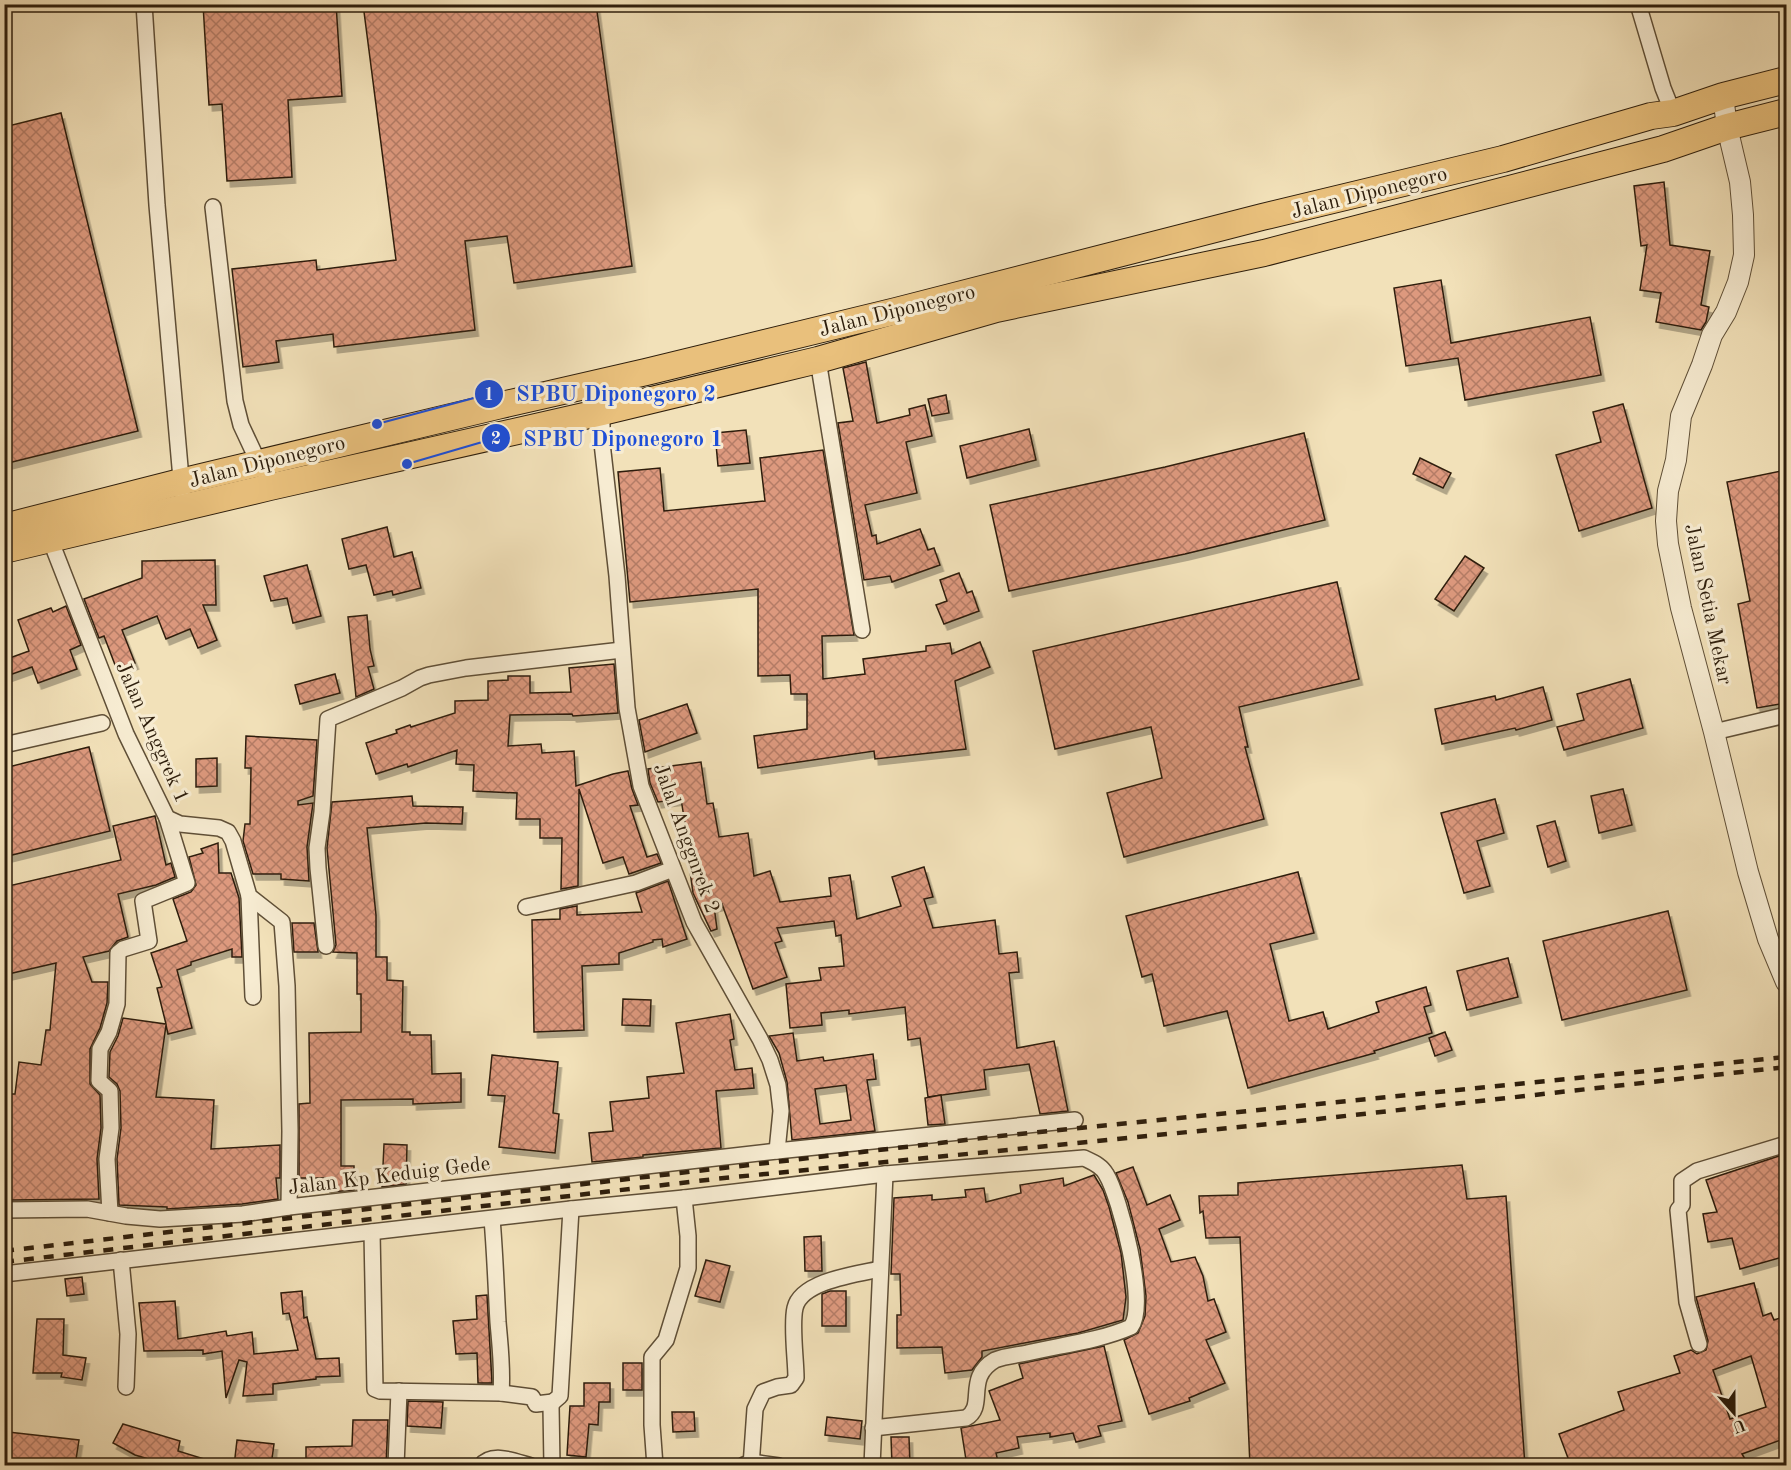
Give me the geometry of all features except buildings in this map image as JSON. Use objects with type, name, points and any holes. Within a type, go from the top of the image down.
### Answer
[{"type":"highway","name":"Jalan Diponegoro","points":[[4,550],[184,507],[265,475],[1262,217],[1503,159],[1786,80]]},
{"type":"highway","name":"Jalan Diponegoro","points":[[4,527],[180,482],[265,475],[602,412],[818,360],[996,309],[1264,253],[1663,149],[1727,127],[1786,112]]},
{"type":"street","points":[[144,4],[157,206],[184,507]]},
{"type":"street","points":[[1638,4],[1663,88],[1673,113]]},
{"type":"street","name":"Jalan Setia Mekar","points":[[1723,96],[1727,127],[1740,182],[1744,255],[1738,282],[1726,312],[1712,335],[1681,416],[1676,460],[1666,504],[1668,544],[1681,608],[1757,908],[1786,982]]},
{"type":"street","points":[[213,207],[235,401],[241,425],[265,475]]},
{"type":"street","points":[[818,360],[862,630]]},
{"type":"street","name":"Jalal Anggnrek 2","points":[[602,412],[602,443],[617,576],[627,708],[641,786],[694,922],[770,1060],[778,1084],[781,1111],[777,1151]]},
{"type":"street","name":"Jalan Anggrek 1","points":[[50,539],[126,734],[166,818],[180,824],[207,826],[228,832],[233,841],[249,896]]},
{"type":"street","points":[[326,946],[317,848],[322,812],[328,719],[429,675],[466,668],[622,650]]},
{"type":"street","points":[[1714,732],[1786,715]]},
{"type":"street","points":[[4,745],[102,723]]},
{"type":"street","points":[[110,1213],[107,1159],[111,1128],[110,1091],[99,1081],[100,1048],[109,1032],[117,1004],[118,953],[123,949],[149,941],[143,901],[146,898],[185,886],[187,883],[166,818]]},
{"type":"street","points":[[526,907],[636,883],[673,869]]},
{"type":"street","points":[[249,896],[253,998]]},
{"type":"street","points":[[249,896],[278,917],[283,928],[287,986],[289,1207]]},
{"type":"street","name":"Jalan Kp Keduig Gede","points":[[4,1210],[87,1209],[160,1219],[243,1214],[777,1151],[1075,1120]]},
{"type":"street","points":[[1699,1344],[1687,1302],[1678,1210],[1682,1205],[1682,1180],[1697,1171],[1786,1144]]},
{"type":"street","points":[[4,1274],[684,1198],[885,1173],[1084,1158],[1100,1166],[1107,1174],[1123,1220],[1137,1289],[1134,1323],[1126,1329],[1097,1338],[996,1360],[979,1375],[976,1386],[976,1409],[966,1418],[873,1428]]},
{"type":"street","points":[[872,1466],[885,1173]]},
{"type":"street","points":[[655,1466],[652,1425],[652,1357],[666,1340],[688,1268],[688,1236],[684,1198]]},
{"type":"street","points":[[372,1232],[375,1387],[380,1391],[501,1393],[532,1397],[537,1404],[553,1402],[560,1396],[571,1209]]},
{"type":"street","points":[[492,1218],[502,1364],[501,1393]]},
{"type":"street","points":[[122,1260],[128,1334],[126,1387]]},
{"type":"street","points":[[779,1466],[748,1464],[755,1409],[763,1392],[791,1385],[796,1378],[795,1307],[803,1294],[816,1286],[846,1276],[880,1269]]},
{"type":"street","points":[[396,1466],[399,1391]]},
{"type":"street","points":[[552,1466],[553,1402]]},
{"type":"street","points":[[481,1466],[485,1460],[494,1458],[531,1466]]},
{"type":"railway","points":[[4,1251],[1009,1135],[1786,1057]]},
{"type":"railway","points":[[4,1262],[715,1179],[1309,1120],[1786,1067]]},
{"type":"place","name":"SPBU Diponegoro 2","points":[[377,424]]},
{"type":"place","name":"SPBU Diponegoro 1","points":[[407,464]]}]
